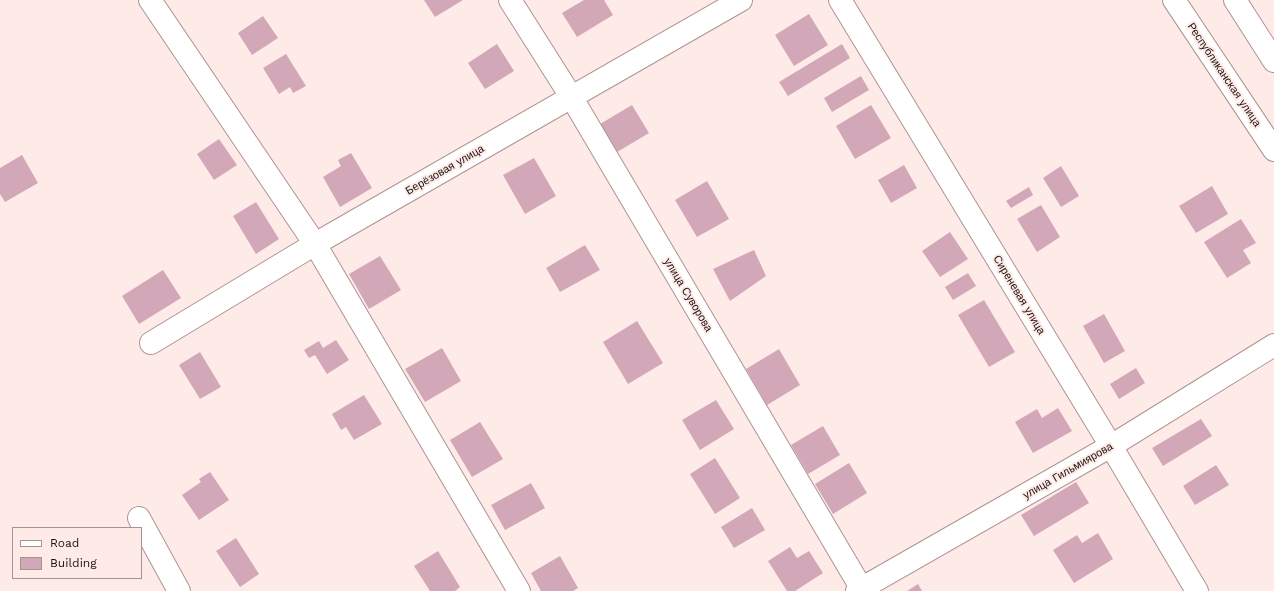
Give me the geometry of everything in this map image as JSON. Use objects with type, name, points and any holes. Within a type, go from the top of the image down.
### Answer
[{"type":"street","points":[[150,0],[315,244],[519,591]]},
{"type":"street","name":"улица Суворова","points":[[510,0],[572,98],[861,590]]},
{"type":"street","name":"Берёзовая улица","points":[[151,343],[315,244],[741,0]]},
{"type":"street","name":"Сиреневая улица","points":[[840,0],[1111,446],[1197,591]]},
{"type":"street","name":"Республиканская улица","points":[[1174,0],[1274,150]]},
{"type":"street","points":[[1235,0],[1274,61]]},
{"type":"street","name":"улица Гильмиярова","points":[[861,590],[1111,446],[1274,345]]},
{"type":"street","points":[[139,518],[179,591]]},
{"type":"building","points":[[424,0],[463,0],[435,17]]},
{"type":"building","points":[[584,0],[604,0],[613,15],[577,37],[562,13]]},
{"type":"building","points":[[809,14],[828,45],[794,66],[775,35]]},
{"type":"building","points":[[263,16],[278,38],[252,55],[238,33]]},
{"type":"building","points":[[497,44],[514,71],[485,89],[468,63]]},
{"type":"building","points":[[842,44],[850,58],[788,96],[779,82]]},
{"type":"building","points":[[286,54],[306,86],[293,93],[290,87],[279,94],[263,68]]},
{"type":"building","points":[[861,76],[869,90],[832,112],[824,98]]},
{"type":"building","points":[[632,105],[649,133],[612,155],[595,127]]},
{"type":"building","points":[[871,105],[891,138],[855,159],[836,126]]},
{"type":"building","points":[[219,139],[237,165],[214,180],[197,154]]},
{"type":"building","points":[[351,153],[372,188],[340,207],[323,177],[341,166],[338,160]]},
{"type":"building","points":[[22,155],[38,183],[5,202],[0,194],[0,168]]},
{"type":"building","points":[[534,158],[556,196],[525,214],[503,175]]},
{"type":"building","points":[[904,165],[917,188],[891,203],[878,180]]},
{"type":"building","points":[[1061,166],[1079,196],[1061,207],[1043,178]]},
{"type":"building","points":[[707,181],[729,219],[697,237],[675,200]]},
{"type":"building","points":[[1212,186],[1228,214],[1196,233],[1179,206]]},
{"type":"building","points":[[1029,187],[1033,195],[1011,208],[1006,201]]},
{"type":"building","points":[[256,202],[279,239],[256,254],[233,216]]},
{"type":"building","points":[[1041,205],[1060,237],[1037,252],[1017,219]]},
{"type":"building","points":[[1241,219],[1256,243],[1243,250],[1251,263],[1227,278],[1204,242]]},
{"type":"building","points":[[950,232],[968,259],[940,277],[922,251]]},
{"type":"building","points":[[585,245],[600,270],[560,292],[546,268]]},
{"type":"building","points":[[754,250],[766,276],[730,301],[713,269]]},
{"type":"building","points":[[380,256],[401,290],[369,309],[349,274]]},
{"type":"building","points":[[163,270],[181,298],[139,324],[122,296]]},
{"type":"building","points":[[968,273],[976,286],[953,300],[945,287]]},
{"type":"building","points":[[984,300],[1015,352],[989,367],[958,315]]},
{"type":"building","points":[[1104,314],[1125,351],[1104,363],[1083,326]]},
{"type":"building","points":[[637,321],[663,363],[628,384],[603,342]]},
{"type":"building","points":[[336,340],[349,360],[327,374],[315,355],[309,358],[304,350],[319,341],[323,348]]},
{"type":"building","points":[[442,348],[461,381],[425,402],[405,369]]},
{"type":"building","points":[[779,349],[800,385],[767,405],[746,369]]},
{"type":"building","points":[[200,352],[221,387],[200,399],[179,365]]},
{"type":"building","points":[[1136,368],[1145,383],[1119,399],[1110,384]]},
{"type":"building","points":[[364,395],[382,424],[354,440],[346,427],[341,430],[332,414]]},
{"type":"building","points":[[716,400],[734,429],[700,450],[682,420]]},
{"type":"building","points":[[1058,408],[1072,431],[1033,453],[1015,422],[1037,409],[1042,418]]},
{"type":"building","points":[[1201,419],[1212,436],[1163,466],[1152,448]]},
{"type":"building","points":[[480,422],[503,459],[472,477],[450,440]]},
{"type":"building","points":[[823,426],[840,455],[808,474],[791,445]]},
{"type":"building","points":[[715,458],[740,498],[715,514],[690,474]]},
{"type":"building","points":[[849,463],[867,493],[833,514],[815,484]]},
{"type":"building","points":[[1216,465],[1229,485],[1195,505],[1183,486]]},
{"type":"building","points":[[210,472],[229,500],[199,520],[182,495],[201,482],[199,479]]},
{"type":"building","points":[[1076,482],[1089,503],[1034,536],[1021,515]]},
{"type":"building","points":[[531,483],[545,508],[505,530],[491,505]]},
{"type":"building","points":[[752,508],[765,530],[734,548],[721,527]]},
{"type":"building","points":[[1098,533],[1113,559],[1074,583],[1053,550],[1077,535],[1082,543]]},
{"type":"building","points":[[236,538],[259,574],[240,587],[216,551]]},
{"type":"building","points":[[790,547],[797,558],[809,551],[823,573],[795,591],[787,591],[768,561]]},
{"type":"building","points":[[438,551],[460,587],[455,591],[430,591],[414,566]]},
{"type":"building","points":[[560,556],[578,588],[573,591],[541,591],[531,573]]},
{"type":"building","points":[[918,584],[922,591],[907,591]]}]
